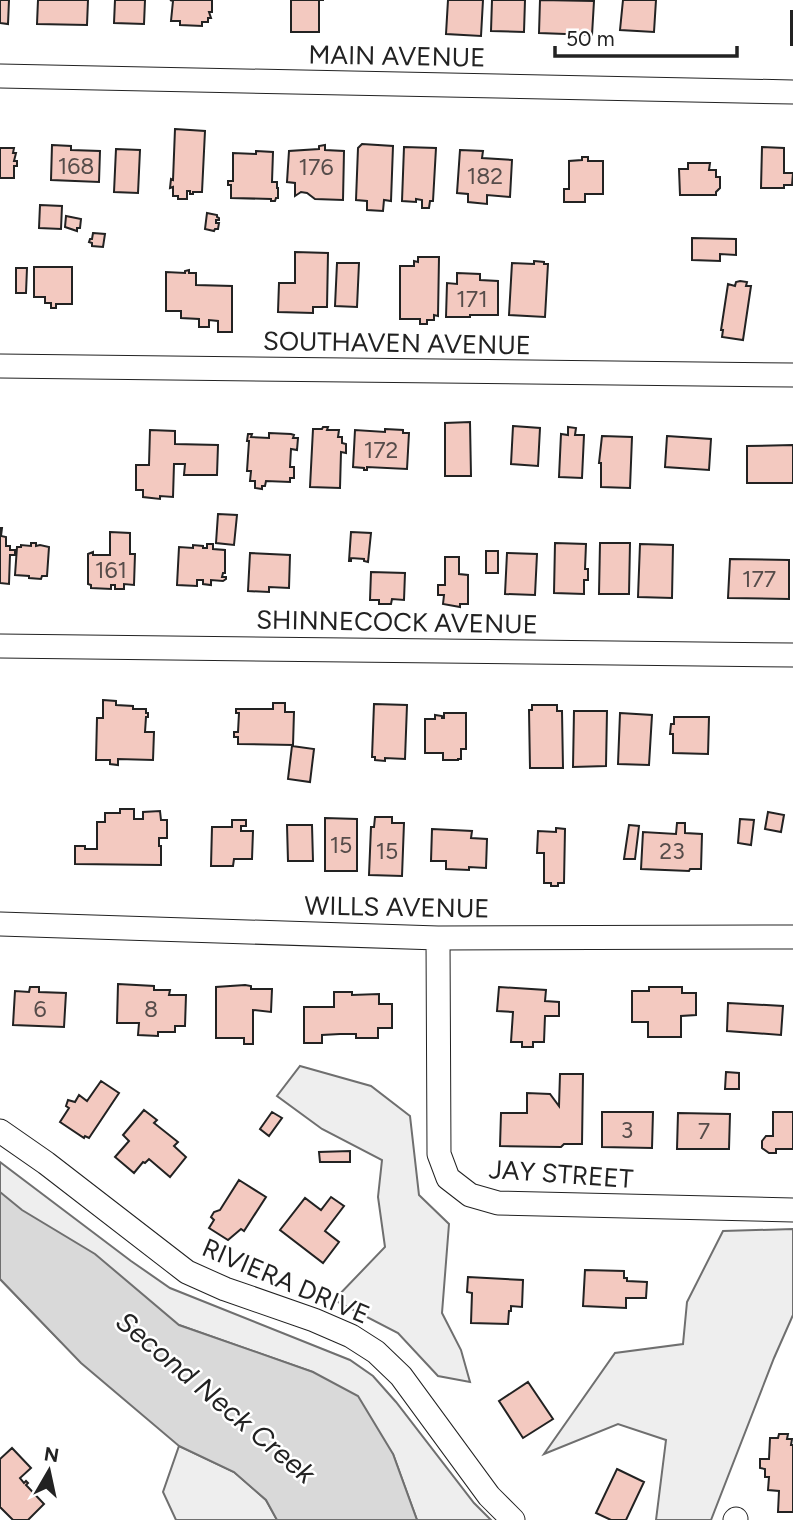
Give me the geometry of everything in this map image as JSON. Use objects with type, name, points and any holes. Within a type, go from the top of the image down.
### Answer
[{"type":"street","name":"MAIN AVENUE","points":[[0,76],[793,92]]},
{"type":"street","name":"SOUTHAVEN AVENUE","points":[[0,366],[793,375]]},
{"type":"street","name":"SHINNECOCK AVENUE","points":[[0,646],[793,655]]},
{"type":"street","name":"WILLS AVENUE","points":[[0,924],[438,938],[793,937]]},
{"type":"street","name":"JAY STREET","points":[[438,938],[439,1154],[448,1178],[470,1195],[498,1203],[793,1210]]},
{"type":"street","name":"RIVIERA DRIVE","points":[[0,1132],[46,1163],[187,1272],[225,1289],[314,1320],[351,1336],[376,1352],[401,1376],[489,1496],[513,1520]]},
{"type":"shaded area","points":[[300,1066],[371,1086],[410,1116],[419,1195],[449,1224],[442,1313],[461,1350],[470,1382],[438,1376],[398,1333],[334,1300],[385,1247],[378,1197],[382,1160],[322,1129],[277,1096]]},
{"type":"shaded area","points":[[0,1162],[170,1288],[350,1360],[373,1376],[474,1503],[491,1520],[417,1520],[393,1454],[313,1372],[179,1325],[61,1342],[0,1279]]},
{"type":"shaded area","points":[[793,1229],[793,1315],[711,1520],[656,1520],[666,1440],[618,1424],[544,1454],[615,1353],[683,1344],[687,1302],[723,1231]]},
{"type":"shaded area","points":[[179,1446],[234,1472],[266,1500],[277,1520],[176,1520],[163,1492]]},
{"type":"water","name":"Second Neck Creek","points":[[0,1192],[22,1210],[95,1254],[179,1325],[313,1372],[358,1396],[393,1454],[417,1520],[277,1520],[266,1500],[234,1472],[179,1446],[81,1363],[0,1279]]},
{"type":"building","points":[[0,0],[9,0],[8,24],[0,23]]},
{"type":"building","points":[[38,0],[88,0],[87,25],[37,24]]},
{"type":"building","points":[[115,0],[145,0],[144,24],[114,23]]},
{"type":"building","points":[[170,0],[212,0],[212,12],[209,12],[211,18],[208,18],[208,22],[202,22],[202,26],[180,25],[180,21],[171,21],[173,1]]},
{"type":"building","points":[[291,0],[319,0],[319,32],[291,32]]},
{"type":"building","points":[[448,0],[483,0],[481,36],[446,34]]},
{"type":"building","points":[[492,0],[525,0],[524,32],[491,31]]},
{"type":"building","points":[[540,0],[594,1],[592,35],[539,33]]},
{"type":"building","points":[[623,0],[656,0],[654,32],[620,30]]},
{"type":"building","points":[[793,11],[793,45],[791,45]]},
{"type":"building","points":[[175,129],[205,131],[202,192],[190,194],[190,191],[187,191],[187,199],[173,196],[173,187],[170,188],[171,179],[173,180]]},
{"type":"building","points":[[362,144],[393,146],[391,201],[384,200],[383,211],[367,210],[367,201],[356,200],[358,148]]},
{"type":"building","points":[[52,145],[71,146],[71,150],[100,151],[99,182],[51,180]]},
{"type":"building","points":[[325,145],[325,150],[344,151],[343,200],[315,199],[301,192],[295,196],[295,183],[287,182],[289,151],[319,149],[319,146]]},
{"type":"building","points":[[404,147],[436,148],[433,201],[430,201],[429,208],[422,208],[422,200],[402,201]]},
{"type":"building","points":[[762,147],[784,148],[784,173],[793,173],[792,185],[784,185],[784,188],[761,188]]},
{"type":"building","points":[[0,148],[14,148],[14,161],[17,161],[17,166],[14,166],[14,178],[0,178]]},
{"type":"building","points":[[116,149],[140,150],[138,193],[114,192]]},
{"type":"building","points":[[460,150],[483,151],[482,158],[512,160],[510,197],[487,195],[487,204],[468,202],[468,194],[457,193]]},
{"type":"building","points":[[256,151],[273,152],[272,182],[277,182],[278,188],[278,198],[275,201],[231,198],[231,185],[228,185],[228,181],[233,181],[233,153],[256,154]]},
{"type":"building","points":[[582,157],[588,157],[588,161],[603,161],[603,194],[585,194],[585,202],[564,202],[564,189],[569,189],[569,161],[582,160]]},
{"type":"building","points":[[688,163],[710,163],[709,170],[716,170],[716,177],[720,177],[720,188],[716,195],[680,195],[679,169],[688,169]]},
{"type":"building","points":[[40,205],[62,206],[61,229],[39,228]]},
{"type":"building","points":[[207,213],[217,215],[218,229],[205,229]]},
{"type":"building","points":[[66,216],[81,219],[77,231],[65,227]]},
{"type":"building","points":[[93,233],[105,234],[103,247],[92,246],[89,242]]},
{"type":"building","points":[[692,238],[736,239],[736,255],[720,254],[720,261],[692,260]]},
{"type":"building","points":[[295,252],[328,253],[327,307],[313,307],[313,313],[278,312],[279,283],[295,283]]},
{"type":"building","points":[[418,257],[439,257],[438,316],[434,315],[434,320],[427,320],[427,324],[420,324],[420,319],[400,319],[400,266],[414,266]]},
{"type":"building","points":[[534,261],[548,264],[545,317],[509,315],[512,263],[534,264]]},
{"type":"building","points":[[337,263],[359,263],[357,307],[335,306]]},
{"type":"building","points":[[34,267],[72,267],[72,304],[56,304],[56,308],[51,308],[51,303],[45,303],[45,297],[34,297]]},
{"type":"building","points":[[16,268],[27,268],[26,293],[16,293]]},
{"type":"building","points":[[189,270],[189,273],[196,273],[196,285],[232,286],[232,332],[218,332],[218,321],[209,320],[209,327],[199,327],[199,319],[181,318],[181,311],[166,311],[166,272],[185,273]]},
{"type":"building","points":[[457,273],[480,274],[480,280],[498,281],[498,315],[446,317],[447,283],[457,284]]},
{"type":"building","points":[[736,282],[751,286],[743,340],[722,337],[721,330],[728,284],[735,286]]},
{"type":"building","points":[[470,422],[471,476],[445,476],[445,423]]},
{"type":"building","points":[[513,426],[540,428],[538,466],[511,464]]},
{"type":"building","points":[[328,427],[327,430],[339,430],[338,437],[342,437],[342,443],[346,444],[346,453],[341,452],[340,488],[310,487],[313,429]]},
{"type":"building","points":[[568,427],[576,428],[575,435],[584,435],[582,478],[559,477],[561,434],[568,435]]},
{"type":"building","points":[[385,429],[409,433],[407,469],[367,467],[367,470],[364,470],[353,467],[355,430],[385,432]]},
{"type":"building","points":[[150,430],[175,431],[175,444],[218,445],[217,475],[184,475],[185,464],[174,464],[173,497],[143,497],[143,490],[136,490],[136,465],[149,465]]},
{"type":"building","points":[[269,433],[291,434],[294,435],[293,438],[298,438],[297,450],[291,449],[290,467],[294,467],[294,478],[290,478],[290,482],[266,481],[262,489],[255,488],[255,481],[250,481],[251,471],[247,471],[248,434],[252,434],[251,437],[269,438]]},
{"type":"building","points":[[602,436],[632,437],[630,488],[601,487],[599,463]]},
{"type":"building","points":[[667,436],[711,439],[709,470],[665,467]]},
{"type":"building","points":[[793,445],[793,483],[747,483],[747,446]]},
{"type":"building","points":[[218,514],[237,515],[234,545],[216,543]]},
{"type":"building","points":[[0,528],[1,536],[6,537],[6,546],[15,550],[15,555],[10,555],[9,584],[0,583]]},
{"type":"building","points":[[110,532],[130,533],[130,554],[135,554],[134,585],[124,584],[124,589],[115,589],[115,585],[111,585],[111,589],[91,588],[88,584],[88,554],[93,552],[93,555],[110,555]]},
{"type":"building","points":[[351,532],[371,533],[368,562],[351,558],[349,561]]},
{"type":"building","points":[[31,543],[49,547],[47,576],[42,576],[41,579],[15,575],[17,547],[31,546]]},
{"type":"building","points":[[555,543],[586,544],[585,569],[588,569],[588,580],[584,580],[584,594],[554,593]]},
{"type":"building","points":[[600,543],[630,543],[629,594],[599,594]]},
{"type":"building","points":[[207,544],[213,544],[213,549],[225,550],[225,573],[222,577],[226,579],[211,580],[211,585],[197,580],[197,586],[177,585],[179,547],[193,548],[193,545],[207,548]]},
{"type":"building","points":[[640,544],[673,545],[672,598],[638,597]]},
{"type":"building","points":[[486,551],[498,551],[498,573],[486,573]]},
{"type":"building","points":[[250,553],[290,555],[289,588],[269,587],[269,592],[248,591]]},
{"type":"building","points":[[507,553],[537,554],[535,595],[505,594]]},
{"type":"building","points":[[445,557],[459,557],[459,574],[468,575],[468,604],[460,604],[460,607],[443,604],[444,595],[438,595],[438,585],[445,585]]},
{"type":"building","points":[[730,559],[789,560],[789,599],[728,598]]},
{"type":"building","points":[[371,572],[405,573],[404,600],[392,599],[391,604],[379,604],[379,600],[370,600]]},
{"type":"building","points":[[103,700],[116,701],[116,705],[133,706],[133,709],[146,709],[148,717],[145,732],[154,732],[153,760],[118,759],[118,765],[110,764],[110,760],[96,760],[97,718],[103,718]]},
{"type":"building","points":[[273,703],[285,703],[285,712],[294,712],[293,745],[238,744],[238,737],[234,737],[234,732],[238,732],[239,713],[236,713],[236,709],[273,709]]},
{"type":"building","points":[[374,704],[407,705],[405,759],[385,758],[385,761],[372,757]]},
{"type":"building","points":[[532,705],[557,705],[557,711],[562,711],[563,768],[530,768],[529,710],[532,710]]},
{"type":"building","points":[[574,711],[607,711],[606,766],[573,767]]},
{"type":"building","points":[[444,713],[466,713],[466,749],[461,749],[461,759],[458,760],[443,760],[443,753],[425,753],[425,719],[435,719],[435,715],[444,718]]},
{"type":"building","points":[[620,713],[652,715],[649,765],[618,764]]},
{"type":"building","points":[[674,717],[709,717],[708,754],[673,753],[673,734],[670,734]]},
{"type":"building","points":[[292,746],[314,749],[310,782],[288,779]]},
{"type":"building","points":[[120,809],[134,809],[134,819],[143,819],[143,812],[160,811],[161,820],[167,820],[167,838],[159,838],[161,865],[75,864],[75,846],[97,849],[97,822],[105,822],[105,813],[120,813]]},
{"type":"building","points":[[768,812],[784,815],[781,832],[765,829]]},
{"type":"building","points":[[375,817],[392,817],[392,823],[404,823],[402,876],[369,875],[371,827],[374,827]]},
{"type":"building","points":[[325,818],[357,819],[357,871],[325,871]]},
{"type":"building","points":[[740,819],[754,820],[751,845],[738,843]]},
{"type":"building","points":[[232,820],[246,820],[246,826],[241,826],[241,831],[253,831],[252,859],[234,859],[233,866],[211,866],[212,827],[232,827]]},
{"type":"building","points":[[677,823],[685,823],[685,833],[702,834],[701,869],[641,869],[643,832],[676,834]]},
{"type":"building","points":[[287,825],[312,825],[313,861],[288,861]]},
{"type":"building","points":[[629,825],[639,826],[635,859],[624,859]]},
{"type":"building","points":[[556,828],[565,829],[564,883],[551,886],[551,883],[544,883],[544,853],[537,853],[538,831],[556,832]]},
{"type":"building","points":[[432,829],[472,831],[471,838],[487,839],[486,868],[446,869],[446,861],[431,861]]},
{"type":"building","points":[[118,984],[154,986],[154,990],[170,990],[169,995],[186,995],[185,1026],[175,1026],[175,1032],[158,1032],[158,1036],[138,1035],[139,1023],[117,1023]]},
{"type":"building","points":[[251,986],[251,989],[272,989],[271,1012],[253,1010],[253,1044],[244,1044],[244,1038],[216,1038],[216,987]]},
{"type":"building","points":[[30,987],[39,987],[39,992],[66,993],[64,1027],[13,1025],[15,991],[29,992]]},
{"type":"building","points":[[499,987],[546,990],[545,1001],[559,1002],[559,1016],[545,1016],[544,1042],[533,1042],[533,1047],[522,1047],[522,1042],[511,1042],[513,1012],[497,1011]]},
{"type":"building","points":[[649,987],[682,987],[682,993],[696,993],[696,1015],[681,1016],[681,1037],[648,1037],[648,1022],[632,1022],[632,991],[649,991]]},
{"type":"building","points":[[334,992],[352,992],[352,995],[379,994],[379,1004],[392,1004],[392,1028],[378,1028],[378,1038],[356,1038],[356,1034],[322,1035],[322,1043],[304,1043],[304,1007],[334,1007]]},
{"type":"building","points":[[728,1003],[783,1006],[781,1035],[727,1031]]},
{"type":"building","points":[[726,1072],[739,1073],[739,1089],[725,1089]]},
{"type":"building","points":[[560,1074],[583,1074],[582,1144],[564,1144],[561,1147],[500,1146],[501,1113],[527,1113],[527,1093],[550,1094],[559,1106]]},
{"type":"building","points":[[101,1081],[119,1093],[89,1138],[84,1138],[60,1122],[69,1108],[66,1106],[68,1100],[75,1102],[79,1095],[87,1101]]},
{"type":"building","points":[[144,1110],[157,1120],[154,1123],[178,1142],[174,1146],[186,1157],[170,1177],[149,1159],[134,1173],[115,1157],[129,1141],[123,1135]]},
{"type":"building","points":[[272,1112],[282,1118],[269,1136],[260,1129]]},
{"type":"building","points":[[602,1112],[653,1112],[652,1148],[602,1147]]},
{"type":"building","points":[[773,1112],[793,1112],[793,1149],[776,1149],[776,1153],[769,1153],[762,1148],[762,1141],[766,1136],[773,1136]]},
{"type":"building","points":[[678,1113],[730,1114],[729,1149],[677,1149]]},
{"type":"building","points":[[350,1151],[350,1162],[320,1162],[319,1152]]},
{"type":"building","points":[[239,1180],[266,1197],[244,1231],[241,1229],[228,1240],[209,1228],[214,1220],[211,1217],[214,1212],[220,1210]]},
{"type":"building","points":[[331,1197],[344,1206],[325,1231],[339,1242],[323,1263],[280,1230],[305,1198],[321,1210]]},
{"type":"building","points":[[585,1270],[624,1271],[627,1281],[647,1282],[646,1298],[626,1298],[626,1308],[583,1306]]},
{"type":"building","points":[[468,1277],[523,1280],[522,1307],[511,1306],[508,1324],[471,1323],[472,1293],[467,1292]]},
{"type":"building","points":[[528,1382],[553,1419],[523,1438],[499,1401]]},
{"type":"building","points":[[779,1434],[788,1434],[787,1439],[792,1439],[793,1512],[778,1512],[779,1491],[768,1490],[769,1477],[765,1477],[765,1469],[760,1468],[760,1459],[769,1459],[770,1438],[778,1438]]},
{"type":"building","points":[[12,1448],[31,1468],[20,1478],[24,1483],[28,1483],[26,1485],[44,1504],[28,1520],[13,1520],[0,1507],[0,1459]]},
{"type":"building","points":[[617,1469],[644,1482],[626,1520],[611,1520],[596,1513]]}]
